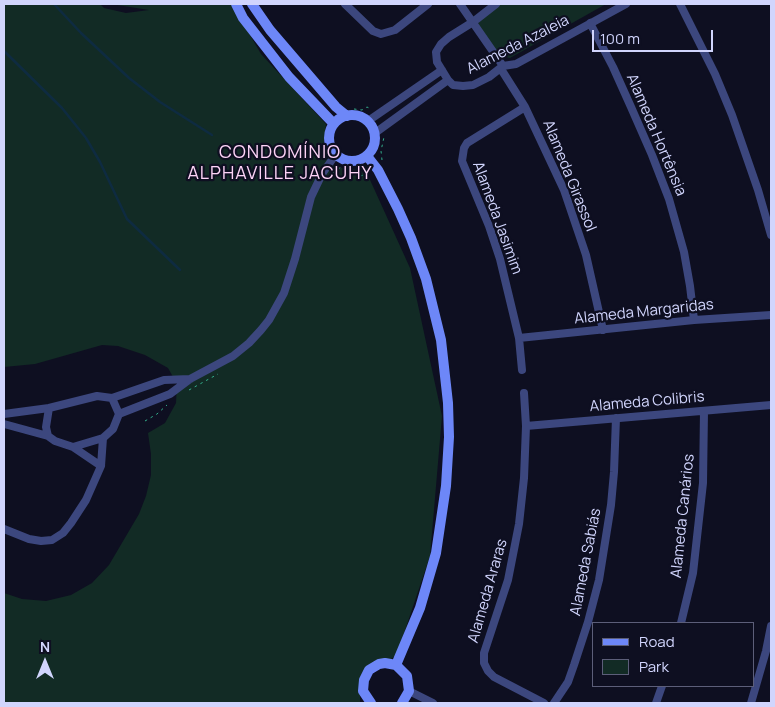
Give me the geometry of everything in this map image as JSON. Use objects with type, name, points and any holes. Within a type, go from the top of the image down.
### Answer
[{"type":"street","points":[[236,4],[243,18],[289,77],[334,124]]},
{"type":"street","points":[[252,4],[270,30],[336,107],[354,115],[372,119],[379,131]]},
{"type":"street","points":[[345,4],[373,31],[381,34],[396,30],[428,4]]},
{"type":"street","name":"Alameda Girassol","points":[[460,4],[525,107],[560,182],[586,255],[602,330]]},
{"type":"street","points":[[347,111],[334,124],[329,136],[332,149],[336,154],[347,161],[354,161],[367,156],[374,146],[379,131],[448,80],[437,62],[436,52],[441,44],[496,4]]},
{"type":"street","name":"Alameda Azaleia","points":[[448,80],[453,85],[473,85],[502,68],[516,64],[626,4]]},
{"type":"street","points":[[680,4],[715,74],[732,115],[758,190],[771,235]]},
{"type":"street","name":"Alameda Hortênsia","points":[[590,23],[631,107],[669,199],[684,252],[694,320]]},
{"type":"street","points":[[372,119],[442,70]]},
{"type":"street","points":[[412,91],[419,100]]},
{"type":"street","name":"Alameda Jasimim","points":[[522,370],[519,338],[500,259],[489,226],[462,160],[467,143],[525,107]]},
{"type":"street","points":[[119,414],[161,398],[190,379],[233,356],[249,343],[269,320],[284,293],[290,276],[311,197],[322,174],[336,154]]},
{"type":"street","points":[[367,156],[378,170],[411,238],[426,279],[440,340],[448,403],[449,437],[446,486],[436,553],[420,608],[396,665]]},
{"type":"street","name":"Alameda Margaridas","points":[[519,338],[694,320],[771,315]]},
{"type":"street","points":[[4,414],[49,408],[97,396],[112,398],[164,380],[190,379]]},
{"type":"street","points":[[155,383],[161,398]]},
{"type":"street","name":"Alameda Araras","points":[[524,393],[526,426],[524,478],[516,547],[508,580],[484,653],[484,663],[494,677],[544,703]]},
{"type":"street","points":[[73,447],[103,438],[113,429],[119,414],[112,398]]},
{"type":"street","name":"Alameda Colibris","points":[[526,426],[771,405]]},
{"type":"street","points":[[48,436],[46,427],[49,408]]},
{"type":"street","name":"Alameda Canários","points":[[681,622],[693,573],[703,483],[704,411]]},
{"type":"street","name":"Alameda Sabiás","points":[[554,703],[568,682],[588,622],[599,580],[611,505],[616,418]]},
{"type":"street","points":[[4,424],[48,436],[55,441],[73,447],[101,466]]},
{"type":"street","points":[[4,529],[29,539],[41,541],[52,540],[63,533],[72,524],[86,500],[101,466],[103,438]]},
{"type":"street","points":[[751,703],[771,626]]},
{"type":"street","points":[[370,703],[363,692],[366,674],[374,666],[385,663],[396,665],[407,676],[409,690],[404,703]]},
{"type":"street","points":[[656,703],[662,687]]},
{"type":"street","points":[[409,690],[433,703]]},
{"type":"path","points":[[347,111],[370,108],[372,119]]},
{"type":"path","points":[[329,178],[335,170],[341,167],[352,168],[360,176],[363,176],[384,166],[381,152],[384,137],[379,131]]},
{"type":"path","points":[[188,391],[220,372]]},
{"type":"path","points":[[145,421],[157,414],[162,407],[168,404]]},
{"type":"green space","points":[[4,4],[100,4],[104,8],[126,13],[149,10],[111,4],[232,4],[261,54],[326,124],[323,155],[336,167],[366,171],[410,268],[442,416],[430,556],[397,654],[384,666],[360,678],[360,703],[4,703],[4,593],[22,599],[46,601],[71,595],[92,583],[109,565],[139,514],[146,496],[151,475],[148,433],[165,423],[176,403],[177,384],[168,368],[145,355],[118,346],[102,345],[35,364],[4,367]]},
{"type":"green space","points":[[493,4],[606,4],[510,58],[499,56],[478,27],[479,18]]},
{"type":"waterway","points":[[54,4],[81,33],[129,78],[160,102],[212,135]]},
{"type":"waterway","points":[[4,51],[62,108],[86,138],[100,162],[127,219],[180,270]]},
{"type":"district","name":"CONDOMÍNIO ALPHAVILLE JACUHY","points":[[280,163]]}]
